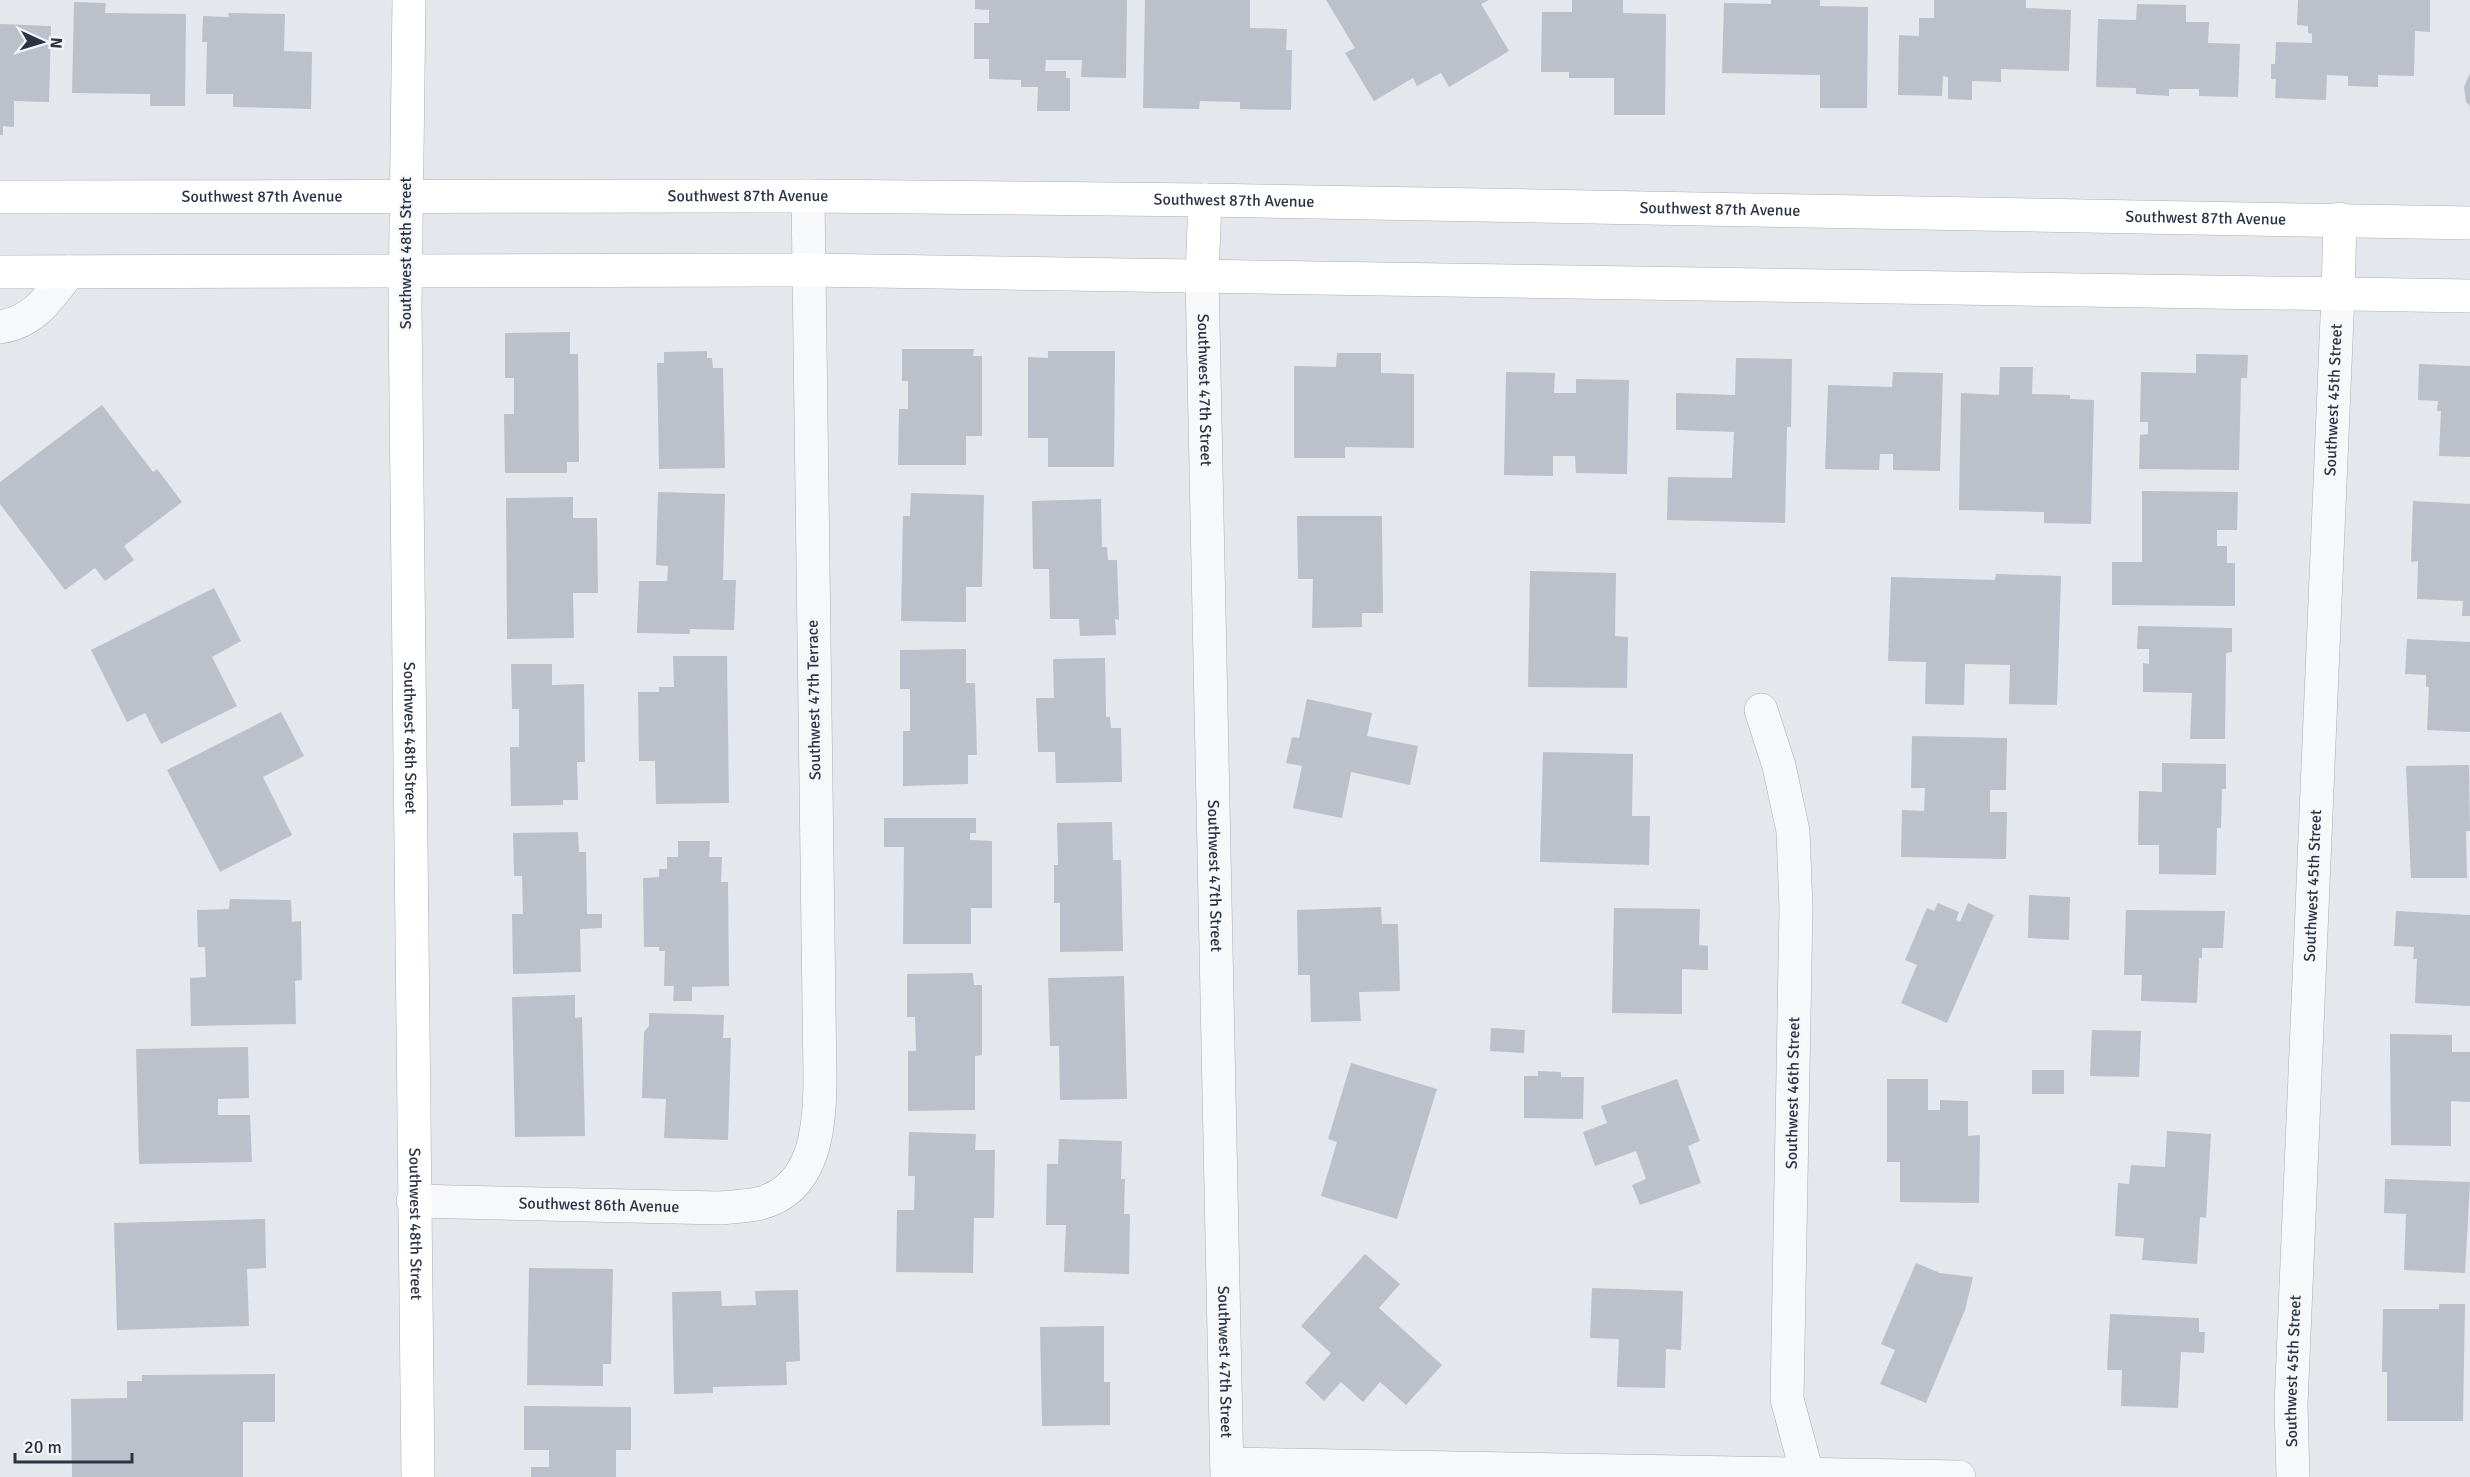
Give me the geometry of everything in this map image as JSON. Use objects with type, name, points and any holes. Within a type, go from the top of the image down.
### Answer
[{"type":"main road","name":"Southwest 48th Street","points":[[409,0],[405,270],[413,1201],[418,1477]]},
{"type":"main road","name":"Southwest 87th Avenue","points":[[0,198],[808,196],[1205,200],[2470,223]]},
{"type":"main road","points":[[1202,276],[1205,200]]},
{"type":"main road","points":[[2338,294],[2340,219]]},
{"type":"main road","points":[[0,272],[808,270],[2470,296]]},
{"type":"street","name":"Southwest 47th Terrace","points":[[783,1193],[795,1182],[810,1156],[815,1141],[820,1102],[808,196]]},
{"type":"street","points":[[0,327],[25,320],[37,312],[69,272]]},
{"type":"street","name":"Southwest 47th Street","points":[[1202,276],[1227,1471]]},
{"type":"street","name":"Southwest 45th Street","points":[[2293,1477],[2290,1405],[2338,294]]},
{"type":"street","name":"Southwest 46th Street","points":[[1761,710],[1779,766],[1792,831],[1796,908],[1787,1399],[1807,1476]]},
{"type":"street","name":"Southwest 86th Avenue","points":[[413,1201],[698,1209],[758,1203],[783,1193]]},
{"type":"street","points":[[1227,1471],[1959,1477]]},
{"type":"building","points":[[975,0],[1127,0],[1126,78],[1081,77],[1082,60],[1046,60],[1045,71],[1066,71],[1066,78],[1070,78],[1070,111],[1037,111],[1038,87],[1021,87],[1021,80],[989,79],[989,59],[974,59],[974,23],[989,23],[989,10],[975,9]]},
{"type":"building","points":[[1145,0],[1250,0],[1250,28],[1287,29],[1286,50],[1292,50],[1291,110],[1240,109],[1240,102],[1200,101],[1199,109],[1143,108]]},
{"type":"building","points":[[1326,0],[1489,0],[1481,4],[1509,51],[1449,87],[1441,73],[1417,86],[1413,78],[1374,101],[1345,53],[1355,48]]},
{"type":"building","points":[[1572,0],[1623,0],[1623,13],[1666,14],[1665,115],[1614,115],[1614,78],[1569,78],[1569,72],[1541,72],[1542,12],[1572,12]]},
{"type":"building","points":[[1771,0],[1820,0],[1820,6],[1868,7],[1867,108],[1820,108],[1820,75],[1722,73],[1724,3],[1771,4]]},
{"type":"building","points":[[1934,0],[2026,0],[2026,8],[2071,10],[2069,71],[2001,69],[2001,82],[1972,81],[1972,100],[1948,99],[1948,77],[1943,76],[1942,96],[1898,95],[1899,35],[1919,36],[1919,18],[1934,18]]},
{"type":"building","points":[[2298,0],[2430,0],[2430,32],[2415,31],[2414,76],[2378,75],[2378,87],[2348,86],[2348,76],[2327,75],[2326,100],[2275,98],[2276,79],[2271,79],[2271,64],[2275,64],[2276,42],[2312,43],[2312,34],[2308,33],[2308,26],[2297,25]]},
{"type":"building","points":[[74,2],[106,3],[105,13],[186,14],[185,106],[150,106],[150,94],[72,93]]},
{"type":"building","points":[[2137,4],[2186,5],[2186,22],[2209,22],[2208,43],[2240,44],[2238,97],[2199,96],[2199,89],[2169,89],[2169,96],[2136,94],[2136,88],[2096,87],[2098,19],[2136,20]]},
{"type":"building","points":[[228,13],[285,14],[284,51],[312,52],[311,109],[233,107],[233,94],[206,94],[207,42],[202,42],[203,16],[229,17]]},
{"type":"building","points":[[0,24],[51,26],[49,102],[14,101],[14,127],[3,126],[3,135],[0,135]]},
{"type":"building","points":[[2470,73],[2470,106],[2466,102],[2464,87]]},
{"type":"building","points":[[570,332],[570,354],[578,354],[579,462],[567,462],[567,473],[505,473],[504,414],[514,414],[514,378],[505,378],[505,333]]},
{"type":"building","points":[[902,349],[974,349],[973,356],[982,356],[982,436],[966,436],[966,465],[898,465],[899,409],[908,409],[908,381],[902,381]]},
{"type":"building","points":[[707,351],[707,358],[712,358],[713,368],[723,368],[725,468],[659,469],[657,363],[664,363],[664,352]]},
{"type":"building","points":[[1048,351],[1115,351],[1114,467],[1048,467],[1048,438],[1028,438],[1028,357],[1048,358]]},
{"type":"building","points":[[1337,353],[1381,353],[1381,373],[1414,374],[1414,448],[1345,447],[1345,458],[1294,458],[1294,366],[1336,367]]},
{"type":"building","points":[[2196,354],[2248,355],[2247,378],[2241,378],[2239,470],[2139,469],[2140,435],[2148,434],[2148,422],[2140,422],[2141,372],[2196,373]]},
{"type":"building","points":[[1736,358],[1792,359],[1791,427],[1787,427],[1785,523],[1667,520],[1668,477],[1732,478],[1734,432],[1676,430],[1676,393],[1735,395]]},
{"type":"building","points":[[2419,364],[2470,366],[2470,457],[2439,456],[2441,411],[2437,411],[2438,401],[2418,400]]},
{"type":"building","points":[[2000,367],[2033,367],[2032,394],[2070,395],[2070,399],[2094,400],[2091,524],[2044,523],[2044,512],[1959,510],[1961,393],[1999,395]]},
{"type":"building","points":[[1506,372],[1555,373],[1554,393],[1576,393],[1576,379],[1629,380],[1627,474],[1576,473],[1575,456],[1553,456],[1553,476],[1504,475]]},
{"type":"building","points":[[1893,372],[1943,373],[1940,471],[1893,470],[1893,454],[1880,454],[1879,470],[1825,469],[1828,385],[1892,387]]},
{"type":"building","points":[[102,405],[153,472],[157,469],[182,502],[124,546],[134,560],[105,581],[95,568],[65,590],[0,504],[0,482]]},
{"type":"building","points":[[2142,491],[2238,492],[2237,530],[2217,530],[2217,546],[2227,546],[2227,563],[2235,563],[2235,606],[2112,605],[2112,562],[2142,562]]},
{"type":"building","points":[[658,492],[725,494],[723,580],[736,580],[734,630],[690,629],[690,634],[637,633],[639,581],[667,581],[668,566],[656,565]]},
{"type":"building","points":[[911,493],[984,495],[982,587],[966,587],[966,622],[901,621],[903,516],[910,516]]},
{"type":"building","points":[[573,497],[573,518],[597,518],[598,593],[573,593],[574,638],[507,639],[506,498]]},
{"type":"building","points":[[1101,499],[1102,547],[1107,547],[1108,560],[1117,560],[1119,620],[1115,619],[1116,635],[1080,636],[1079,619],[1050,619],[1049,569],[1033,569],[1032,501]]},
{"type":"building","points":[[2413,501],[2470,504],[2470,616],[2462,616],[2463,601],[2417,599],[2418,561],[2411,562]]},
{"type":"building","points":[[1297,516],[1382,516],[1383,613],[1362,613],[1362,627],[1312,628],[1313,579],[1298,579]]},
{"type":"building","points":[[1530,571],[1616,573],[1615,636],[1628,637],[1627,688],[1528,687]]},
{"type":"building","points":[[1996,574],[2061,576],[2057,705],[2009,704],[2010,665],[1965,664],[1964,705],[1925,704],[1926,662],[1888,661],[1891,577],[1995,580]]},
{"type":"building","points":[[214,588],[241,641],[212,657],[237,706],[161,744],[145,713],[127,722],[91,650]]},
{"type":"building","points":[[2138,626],[2232,628],[2232,652],[2226,653],[2225,739],[2190,739],[2192,693],[2143,692],[2143,663],[2149,664],[2149,649],[2137,649]]},
{"type":"building","points":[[2407,639],[2470,642],[2470,732],[2427,730],[2429,687],[2426,687],[2426,675],[2405,674]]},
{"type":"building","points":[[966,649],[966,683],[975,683],[977,755],[968,755],[968,784],[903,786],[903,731],[910,731],[910,689],[900,689],[900,650]]},
{"type":"building","points":[[673,656],[727,656],[729,803],[656,804],[655,761],[639,761],[638,692],[659,692],[659,687],[674,687]]},
{"type":"building","points":[[1105,658],[1106,717],[1110,717],[1111,728],[1121,728],[1122,782],[1056,783],[1055,752],[1038,752],[1036,698],[1054,698],[1053,659]]},
{"type":"building","points":[[511,664],[552,664],[552,685],[584,684],[585,762],[577,762],[578,800],[563,800],[563,805],[511,806],[510,747],[519,747],[519,709],[512,709]]},
{"type":"building","points":[[1307,699],[1372,713],[1367,736],[1418,746],[1410,785],[1351,772],[1342,818],[1293,808],[1302,766],[1286,763],[1292,737],[1299,738]]},
{"type":"building","points":[[281,712],[304,756],[263,777],[292,835],[220,872],[167,770]]},
{"type":"building","points":[[1912,736],[2007,738],[2006,790],[1990,790],[1990,812],[2007,812],[2006,859],[1901,857],[1902,810],[1924,811],[1925,788],[1911,788]]},
{"type":"building","points":[[1543,752],[1633,754],[1632,816],[1650,816],[1649,865],[1540,862]]},
{"type":"building","points":[[2162,763],[2226,764],[2226,789],[2222,789],[2221,828],[2217,828],[2216,875],[2159,874],[2159,845],[2138,845],[2139,791],[2162,792]]},
{"type":"building","points":[[2469,765],[2470,831],[2466,831],[2467,878],[2411,878],[2406,766]]},
{"type":"building","points":[[884,818],[976,818],[976,833],[970,833],[970,840],[992,841],[992,908],[971,908],[971,944],[903,944],[904,847],[884,847]]},
{"type":"building","points":[[1112,822],[1113,860],[1121,860],[1123,951],[1060,952],[1060,903],[1054,903],[1054,865],[1058,865],[1057,823]]},
{"type":"building","points":[[578,832],[579,852],[586,852],[587,914],[602,914],[602,928],[580,929],[581,972],[513,974],[512,914],[523,914],[522,876],[514,876],[513,833]]},
{"type":"building","points":[[678,841],[710,841],[709,857],[722,857],[721,882],[728,882],[729,986],[692,987],[692,1001],[673,1001],[674,986],[664,986],[665,951],[659,951],[659,947],[644,947],[643,878],[659,877],[659,869],[667,869],[667,857],[678,857]]},
{"type":"building","points":[[2029,895],[2070,897],[2069,940],[2028,938]]},
{"type":"building","points":[[230,899],[291,900],[292,922],[301,921],[302,980],[295,981],[296,1024],[191,1026],[190,978],[206,977],[205,947],[198,947],[197,910],[229,909]]},
{"type":"building","points":[[1938,903],[1959,912],[1956,920],[1960,922],[1968,903],[1994,915],[1947,1023],[1901,1003],[1917,965],[1905,960],[1927,908],[1934,911]]},
{"type":"building","points":[[1381,907],[1382,924],[1398,924],[1400,991],[1359,992],[1361,1021],[1311,1022],[1310,975],[1298,975],[1297,910]]},
{"type":"building","points":[[1614,908],[1700,909],[1699,945],[1708,946],[1708,970],[1682,969],[1682,1014],[1612,1013]]},
{"type":"building","points":[[2126,910],[2225,911],[2223,948],[2202,948],[2202,958],[2199,958],[2197,1003],[2141,1001],[2142,975],[2124,975]]},
{"type":"building","points":[[2396,911],[2470,915],[2470,1006],[2415,1003],[2417,959],[2413,959],[2414,947],[2394,946]]},
{"type":"building","points":[[973,973],[974,985],[982,985],[982,1055],[975,1056],[975,1110],[908,1111],[908,1051],[916,1051],[915,1017],[907,1017],[907,974]]},
{"type":"building","points":[[1124,976],[1127,1099],[1060,1100],[1059,1046],[1050,1046],[1048,978]]},
{"type":"building","points":[[575,995],[575,1018],[582,1017],[585,1136],[515,1137],[512,997]]},
{"type":"building","points":[[649,1013],[724,1015],[723,1038],[731,1038],[728,1140],[664,1138],[666,1099],[642,1098],[644,1032],[649,1026]]},
{"type":"building","points":[[1491,1028],[1525,1030],[1524,1053],[1490,1051]]},
{"type":"building","points":[[2092,1030],[2141,1031],[2139,1077],[2090,1076]]},
{"type":"building","points":[[2390,1034],[2452,1035],[2452,1052],[2470,1052],[2470,1102],[2451,1101],[2451,1146],[2391,1145]]},
{"type":"building","points":[[248,1047],[249,1098],[218,1099],[218,1115],[250,1115],[252,1162],[139,1164],[136,1049]]},
{"type":"building","points":[[1351,1063],[1437,1089],[1397,1219],[1321,1196],[1337,1142],[1328,1139]]},
{"type":"building","points":[[2032,1070],[2064,1070],[2064,1094],[2032,1094]]},
{"type":"building","points":[[1538,1071],[1561,1072],[1561,1077],[1584,1077],[1583,1119],[1524,1118],[1524,1076],[1538,1076]]},
{"type":"building","points":[[1677,1079],[1700,1141],[1688,1146],[1701,1183],[1640,1205],[1632,1185],[1646,1179],[1636,1151],[1595,1166],[1583,1132],[1607,1123],[1601,1106]]},
{"type":"building","points":[[1887,1079],[1928,1079],[1928,1110],[1940,1110],[1940,1100],[1968,1101],[1968,1136],[1980,1135],[1979,1203],[1900,1202],[1900,1162],[1887,1162]]},
{"type":"building","points":[[2167,1131],[2211,1134],[2206,1218],[2200,1217],[2197,1264],[2142,1260],[2144,1238],[2115,1236],[2118,1183],[2129,1184],[2131,1165],[2165,1167]]},
{"type":"building","points":[[909,1132],[976,1134],[975,1150],[995,1150],[994,1218],[974,1218],[973,1273],[896,1272],[897,1210],[914,1210],[915,1176],[908,1176]]},
{"type":"building","points":[[1059,1139],[1122,1141],[1121,1179],[1125,1179],[1124,1214],[1130,1214],[1129,1274],[1064,1272],[1066,1225],[1046,1225],[1047,1164],[1058,1164]]},
{"type":"building","points":[[2385,1179],[2470,1182],[2465,1273],[2404,1270],[2406,1214],[2384,1213]]},
{"type":"building","points":[[265,1219],[266,1268],[247,1269],[249,1326],[117,1330],[114,1223]]},
{"type":"building","points":[[1365,1254],[1400,1284],[1379,1308],[1442,1365],[1406,1405],[1380,1382],[1363,1402],[1341,1382],[1324,1401],[1305,1383],[1331,1353],[1301,1326]]},
{"type":"building","points":[[1916,1263],[1940,1273],[1973,1277],[1965,1310],[1926,1403],[1880,1384],[1895,1350],[1881,1344]]},
{"type":"building","points":[[529,1268],[613,1269],[611,1364],[603,1364],[603,1386],[527,1385]]},
{"type":"building","points":[[1592,1288],[1683,1291],[1681,1350],[1666,1349],[1665,1388],[1617,1387],[1619,1339],[1590,1338]]},
{"type":"building","points":[[798,1290],[800,1361],[786,1362],[787,1385],[713,1387],[713,1393],[674,1394],[672,1292],[721,1291],[722,1306],[756,1305],[755,1291]]},
{"type":"building","points":[[2439,1304],[2465,1304],[2463,1421],[2387,1421],[2387,1372],[2382,1372],[2383,1309],[2439,1309]]},
{"type":"building","points":[[2110,1314],[2199,1318],[2199,1332],[2205,1332],[2204,1353],[2181,1352],[2178,1408],[2121,1406],[2122,1370],[2107,1370]]},
{"type":"building","points":[[1104,1326],[1104,1382],[1110,1382],[1110,1425],[1042,1426],[1040,1327]]},
{"type":"building","points":[[275,1374],[275,1422],[243,1422],[243,1477],[72,1477],[71,1399],[127,1398],[127,1381],[142,1381],[142,1375]]},
{"type":"building","points":[[524,1406],[631,1407],[631,1450],[616,1450],[616,1477],[531,1477],[531,1467],[549,1467],[549,1450],[524,1450]]}]
